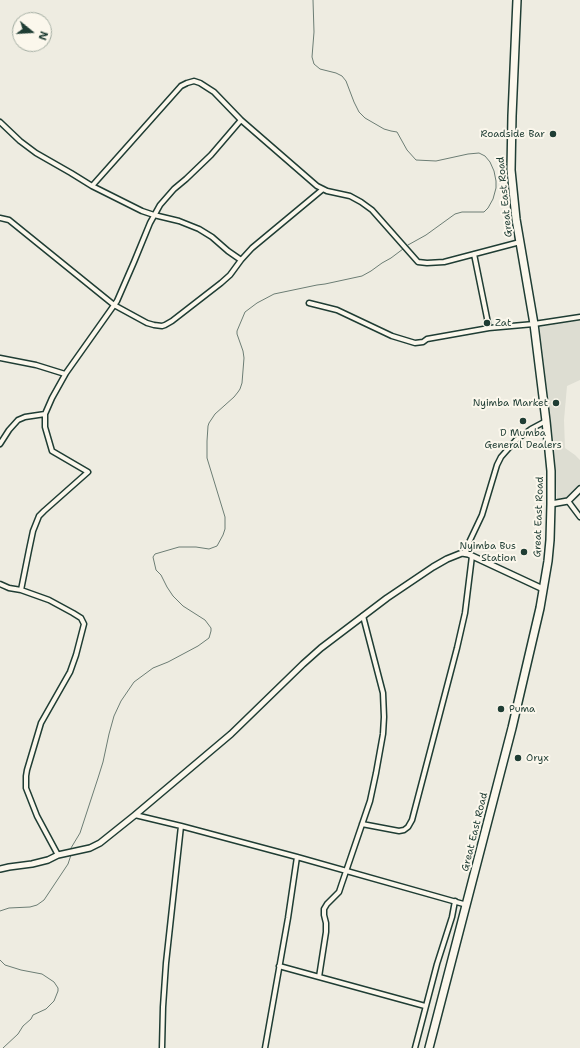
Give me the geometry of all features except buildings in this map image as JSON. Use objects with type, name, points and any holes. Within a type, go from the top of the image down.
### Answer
[{"type":"highway","name":"Great East Road","points":[[429,1048],[512,728],[540,608],[549,554],[551,471],[534,324],[520,242],[511,152],[517,0]]},
{"type":"street","points":[[92,186],[181,86],[191,81],[197,82],[214,92],[240,120],[317,186],[327,191],[350,196],[372,210],[418,262],[444,262],[520,242]]},
{"type":"street","points":[[21,590],[33,531],[39,516],[88,472],[77,464],[52,451],[45,427],[45,414],[52,398],[65,374],[123,290],[154,215],[169,194],[207,159],[240,120]]},
{"type":"street","points":[[0,122],[20,141],[36,153],[92,186],[142,211],[179,221],[199,229],[212,237],[241,260]]},
{"type":"street","points":[[0,218],[9,220],[114,305],[147,323],[158,326],[165,325],[225,279],[252,248],[323,189]]},
{"type":"street","points":[[474,254],[489,328]]},
{"type":"street","points":[[309,303],[337,310],[392,336],[415,343],[489,328],[534,324],[580,317]]},
{"type":"street","points":[[0,358],[36,365],[65,374]]},
{"type":"street","points":[[0,444],[18,420],[24,417],[45,414]]},
{"type":"street","points":[[464,553],[482,515],[497,465],[501,457],[516,440],[531,429],[546,421]]},
{"type":"street","points":[[551,504],[568,501],[580,489]]},
{"type":"street","points":[[568,501],[580,517]]},
{"type":"street","points":[[0,869],[48,860],[58,855],[90,848],[100,843],[231,734],[321,648],[362,616],[433,567],[456,555],[464,553],[472,556],[543,589]]},
{"type":"street","points":[[362,824],[399,831],[404,830],[410,824],[421,788],[457,648],[464,613],[472,556]]},
{"type":"street","points":[[0,584],[48,600],[81,618],[84,624],[70,672],[41,723],[26,776],[26,788],[37,816],[58,855]]},
{"type":"street","points":[[319,977],[326,932],[324,909],[339,892],[370,801],[383,734],[383,693],[362,616]]},
{"type":"street","points":[[135,815],[181,826],[467,905]]},
{"type":"street","points":[[167,1048],[162,1048],[163,1007],[166,963],[181,826]]},
{"type":"street","points":[[265,1048],[297,858]]},
{"type":"street","points":[[415,1048],[425,1006],[455,901]]},
{"type":"street","points":[[279,966],[425,1006]]},
{"type":"shaded area","name":"Nyimba Market","points":[[580,320],[580,380],[567,386],[564,420],[565,448],[580,460],[580,486],[568,500],[557,500],[554,444],[536,326]]},
{"type":"waterway","points":[[313,0],[314,32],[312,57],[314,64],[320,69],[342,76],[346,81],[359,112],[365,118],[384,129],[397,132],[407,150],[416,160],[436,161],[479,153],[485,156],[490,162],[494,171],[496,188],[493,199],[484,212],[462,212],[455,214],[426,235],[408,245]]},
{"type":"waterway","points":[[71,848],[80,833],[103,762],[114,716],[121,701],[134,682],[153,668],[198,646],[209,638],[211,628],[205,620],[183,606],[173,596],[161,575],[156,570],[153,557],[155,554],[179,547],[209,549],[217,546],[223,535],[225,529],[225,517],[207,458],[208,426],[215,414],[238,392],[242,383],[244,358],[237,331],[245,312],[257,303],[274,294],[362,276],[403,249]]},
{"type":"waterway","points":[[0,911],[9,908],[30,907],[37,905],[44,900],[68,864],[71,855]]},
{"type":"waterway","points":[[0,960],[5,965],[42,974],[54,982],[58,988],[54,1001],[46,1009],[33,1015],[18,1034],[3,1048]]},
{"type":"place","name":"Roadside Bar","points":[[553,134]]},
{"type":"place","name":"Zat","points":[[487,323]]},
{"type":"place","name":"Nyimba Market","points":[[556,403]]},
{"type":"place","name":"D Mumba General Dealers","points":[[523,421]]},
{"type":"place","name":"Nyimba Bus Station","points":[[524,552]]},
{"type":"place","name":"Puma","points":[[501,709]]},
{"type":"place","name":"Oryx","points":[[518,758]]}]
